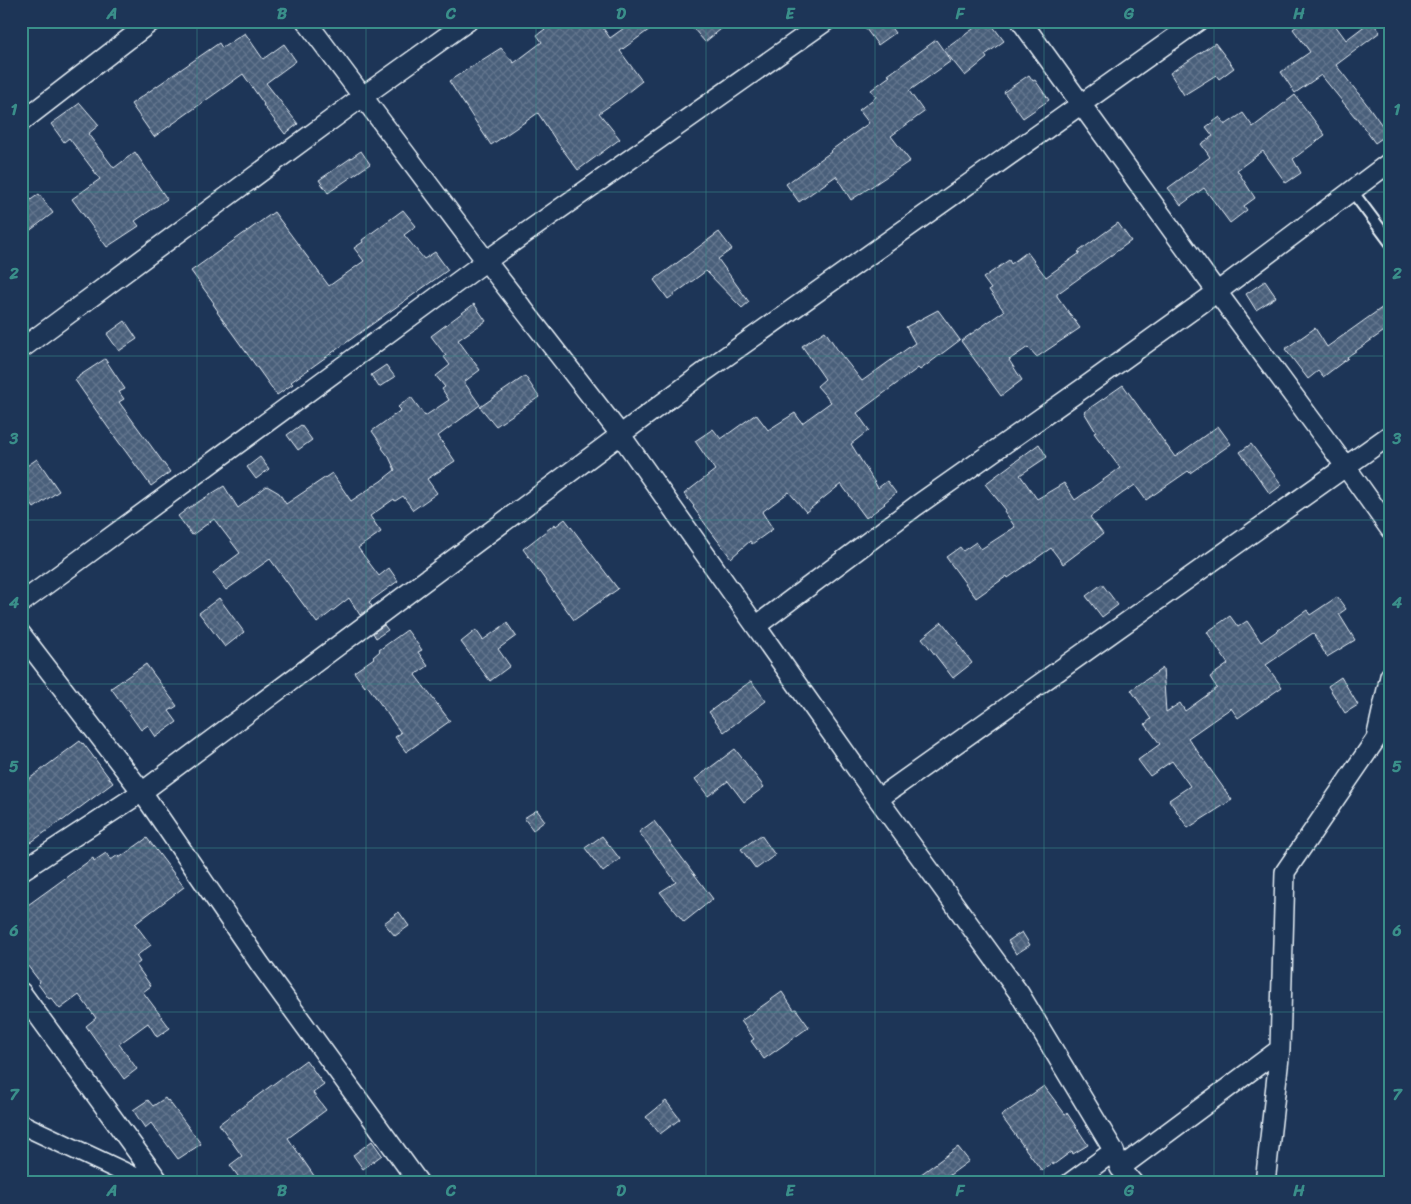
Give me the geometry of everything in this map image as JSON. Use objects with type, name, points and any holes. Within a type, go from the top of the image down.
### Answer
[{"type":"street","points":[[21,122],[152,21]]},
{"type":"street","points":[[306,21],[486,261],[620,434],[878,799],[1019,993],[1117,1159],[1134,1183]]},
{"type":"street","points":[[21,349],[468,21]]},
{"type":"street","points":[[21,603],[486,261],[826,21]]},
{"type":"street","points":[[1021,21],[1390,529]]},
{"type":"street","points":[[21,871],[142,792],[715,364],[1198,21]]},
{"type":"street","points":[[756,626],[916,506],[1217,292],[1390,162]]},
{"type":"street","points":[[878,799],[1390,435]]},
{"type":"street","points":[[21,634],[142,792],[260,964],[419,1183]]},
{"type":"street","points":[[1265,1183],[1280,1050],[1285,872],[1376,739],[1390,676]]},
{"type":"street","points":[[21,992],[160,1183]]},
{"type":"street","points":[[1070,1183],[1117,1159],[1280,1050]]},
{"type":"street","points":[[21,1124],[147,1183]]},
{"type":"lane","points":[[1352,191],[1390,242]]},
{"type":"building","points":[[556,21],[598,21],[610,38],[634,21],[661,21],[620,51],[642,81],[599,113],[620,139],[578,170],[538,113],[491,145],[449,81],[501,48],[514,63],[542,42],[537,35]]},
{"type":"building","points":[[687,21],[731,21],[705,42]]},
{"type":"building","points":[[860,21],[886,21],[895,33],[878,45]]},
{"type":"building","points":[[984,21],[989,21],[1004,41],[985,55],[987,58],[965,76],[944,50]]},
{"type":"building","points":[[1304,21],[1332,21],[1346,40],[1371,21],[1380,32],[1336,65],[1388,134],[1375,143],[1321,75],[1295,93],[1281,72],[1310,52],[1293,29]]},
{"type":"building","points":[[245,33],[263,59],[284,44],[296,61],[266,83],[298,124],[285,134],[243,74],[154,137],[131,104],[219,43],[222,48]]},
{"type":"building","points":[[936,40],[951,61],[909,91],[924,112],[891,136],[910,161],[851,200],[836,176],[799,202],[786,184],[869,123],[859,110],[876,97],[871,90],[890,76],[888,75]]},
{"type":"building","points":[[1215,43],[1234,68],[1219,79],[1216,75],[1184,95],[1170,73]]},
{"type":"building","points":[[1029,75],[1033,81],[1035,80],[1049,100],[1023,118],[1004,92]]},
{"type":"building","points":[[1295,95],[1325,135],[1293,159],[1301,173],[1286,183],[1263,151],[1237,170],[1255,198],[1244,206],[1247,210],[1230,223],[1204,188],[1181,205],[1168,188],[1210,157],[1201,144],[1213,136],[1206,127],[1220,117],[1225,125],[1243,113],[1253,127]]},
{"type":"building","points":[[80,103],[99,125],[88,134],[114,168],[135,152],[167,199],[135,221],[139,226],[107,247],[72,199],[100,179],[69,138],[64,142],[51,124]]},
{"type":"building","points":[[361,151],[370,164],[328,193],[319,180]]},
{"type":"building","points":[[39,194],[53,213],[28,232],[21,223],[21,207]]},
{"type":"building","points":[[403,210],[416,226],[404,235],[424,259],[435,252],[448,270],[291,382],[293,384],[277,395],[217,312],[214,303],[191,271],[274,212],[329,286],[364,261],[354,248]]},
{"type":"building","points":[[1118,223],[1131,241],[1057,294],[1080,328],[1037,357],[1028,347],[1009,360],[1022,380],[1001,396],[961,341],[1004,311],[983,278],[1009,260],[1011,264],[1027,252],[1046,277]]},
{"type":"building","points":[[719,232],[732,249],[718,259],[749,302],[742,308],[706,271],[668,299],[654,280]]},
{"type":"building","points":[[1265,281],[1276,297],[1256,310],[1246,294]]},
{"type":"building","points":[[1390,302],[1390,327],[1347,357],[1323,377],[1318,371],[1308,379],[1285,349],[1315,328],[1327,347]]},
{"type":"building","points":[[474,304],[486,321],[458,340],[480,370],[464,382],[480,405],[438,436],[455,461],[427,479],[437,493],[413,510],[403,496],[395,501],[394,499],[370,516],[381,532],[358,548],[379,576],[389,568],[398,581],[369,602],[372,606],[360,615],[349,598],[317,623],[270,559],[226,590],[213,573],[240,553],[214,519],[192,535],[178,516],[224,486],[238,508],[267,486],[279,493],[286,504],[332,473],[351,501],[381,481],[395,470],[372,431],[401,410],[398,407],[411,397],[425,416],[449,400],[442,389],[445,387],[436,376],[450,365],[444,357],[446,356],[431,336]]},
{"type":"building","points":[[938,310],[960,340],[857,413],[869,430],[851,444],[878,488],[887,481],[896,493],[866,518],[841,484],[806,512],[789,492],[762,512],[773,529],[752,544],[750,541],[731,558],[684,494],[715,470],[695,441],[713,429],[721,439],[756,414],[768,430],[795,413],[802,423],[831,402],[817,386],[825,379],[802,346],[825,331],[862,381],[915,343],[906,327]]},
{"type":"building","points":[[125,321],[137,339],[119,351],[107,334]]},
{"type":"building","points":[[105,359],[125,389],[119,392],[124,399],[119,402],[170,472],[151,486],[75,380]]},
{"type":"building","points":[[386,365],[395,377],[379,387],[371,375]]},
{"type":"building","points":[[525,376],[539,397],[496,426],[480,407]]},
{"type":"building","points":[[1123,385],[1175,457],[1218,426],[1231,444],[1190,473],[1188,471],[1146,500],[1135,485],[1123,493],[1090,517],[1103,534],[1063,564],[1051,548],[976,598],[946,557],[960,547],[963,551],[976,542],[981,549],[1015,527],[1004,511],[1006,510],[985,484],[1039,444],[1047,457],[1020,475],[1037,499],[1064,483],[1075,500],[1120,468],[1094,433],[1096,432],[1084,412]]},
{"type":"building","points":[[301,425],[312,440],[298,450],[287,435]]},
{"type":"building","points":[[1251,444],[1282,485],[1270,494],[1240,452]]},
{"type":"building","points":[[260,457],[269,469],[256,479],[247,467]]},
{"type":"building","points":[[37,459],[59,491],[34,508],[21,489],[21,470]]},
{"type":"building","points":[[565,519],[618,589],[574,620],[523,549],[555,524],[556,526]]},
{"type":"building","points":[[1102,584],[1118,605],[1102,617],[1086,596]]},
{"type":"building","points":[[1337,597],[1346,609],[1339,614],[1355,640],[1327,657],[1313,633],[1266,665],[1282,687],[1238,718],[1231,708],[1188,738],[1232,800],[1188,828],[1169,800],[1190,786],[1172,761],[1150,776],[1138,760],[1160,744],[1145,724],[1151,719],[1131,690],[1163,668],[1166,712],[1180,703],[1185,711],[1217,688],[1210,677],[1228,664],[1207,632],[1230,616],[1238,627],[1247,621],[1261,642],[1307,610],[1310,615]]},
{"type":"building","points":[[219,598],[244,632],[225,647],[199,613]]},
{"type":"building","points":[[942,622],[972,663],[953,678],[922,638]]},
{"type":"building","points":[[507,623],[516,636],[498,649],[510,666],[490,681],[461,642],[476,630],[483,640]]},
{"type":"building","points":[[384,625],[388,630],[376,638],[373,633]]},
{"type":"building","points":[[407,630],[422,650],[418,652],[428,666],[415,675],[450,721],[406,752],[395,737],[401,733],[367,685],[365,687],[354,672],[374,658],[379,650]]},
{"type":"building","points":[[146,664],[177,706],[169,711],[177,722],[156,737],[148,725],[141,730],[111,688]]},
{"type":"building","points":[[1341,677],[1358,705],[1345,713],[1328,686]]},
{"type":"building","points":[[751,681],[766,701],[724,732],[709,712]]},
{"type":"building","points":[[80,741],[113,783],[30,843],[21,831],[21,785]]},
{"type":"building","points":[[735,749],[764,787],[744,802],[728,781],[708,796],[695,779]]},
{"type":"building","points":[[537,810],[545,821],[533,830],[524,818]]},
{"type":"building","points":[[654,821],[713,899],[684,922],[660,892],[676,882],[639,832]]},
{"type":"building","points":[[761,835],[775,855],[756,869],[741,849]]},
{"type":"building","points":[[602,836],[620,859],[603,872],[585,848]]},
{"type":"building","points":[[147,838],[184,887],[135,924],[151,945],[136,956],[140,962],[136,965],[151,986],[143,992],[170,1028],[157,1037],[148,1023],[119,1044],[137,1069],[124,1079],[86,1026],[96,1018],[79,995],[60,1009],[51,998],[49,999],[38,984],[40,982],[21,957],[21,910],[93,858],[94,861],[106,853],[111,860],[118,855],[119,858]]},
{"type":"building","points":[[399,912],[409,926],[395,936],[384,923]]},
{"type":"building","points":[[1022,932],[1030,945],[1016,954],[1008,941]]},
{"type":"building","points":[[782,992],[809,1027],[764,1059],[751,1041],[754,1039],[741,1021]]},
{"type":"building","points":[[306,1060],[324,1085],[313,1093],[326,1110],[288,1138],[319,1183],[243,1183],[230,1165],[242,1156],[219,1124]]},
{"type":"building","points":[[1044,1086],[1065,1114],[1067,1113],[1088,1145],[1073,1154],[1072,1151],[1042,1171],[1001,1116]]},
{"type":"building","points":[[165,1098],[201,1144],[178,1159],[151,1123],[145,1128],[133,1110],[148,1100],[153,1106]]},
{"type":"building","points":[[666,1101],[680,1119],[660,1134],[646,1117]]},
{"type":"building","points":[[372,1141],[382,1155],[363,1169],[353,1155]]},
{"type":"building","points":[[958,1147],[969,1161],[939,1183],[909,1183]]}]
